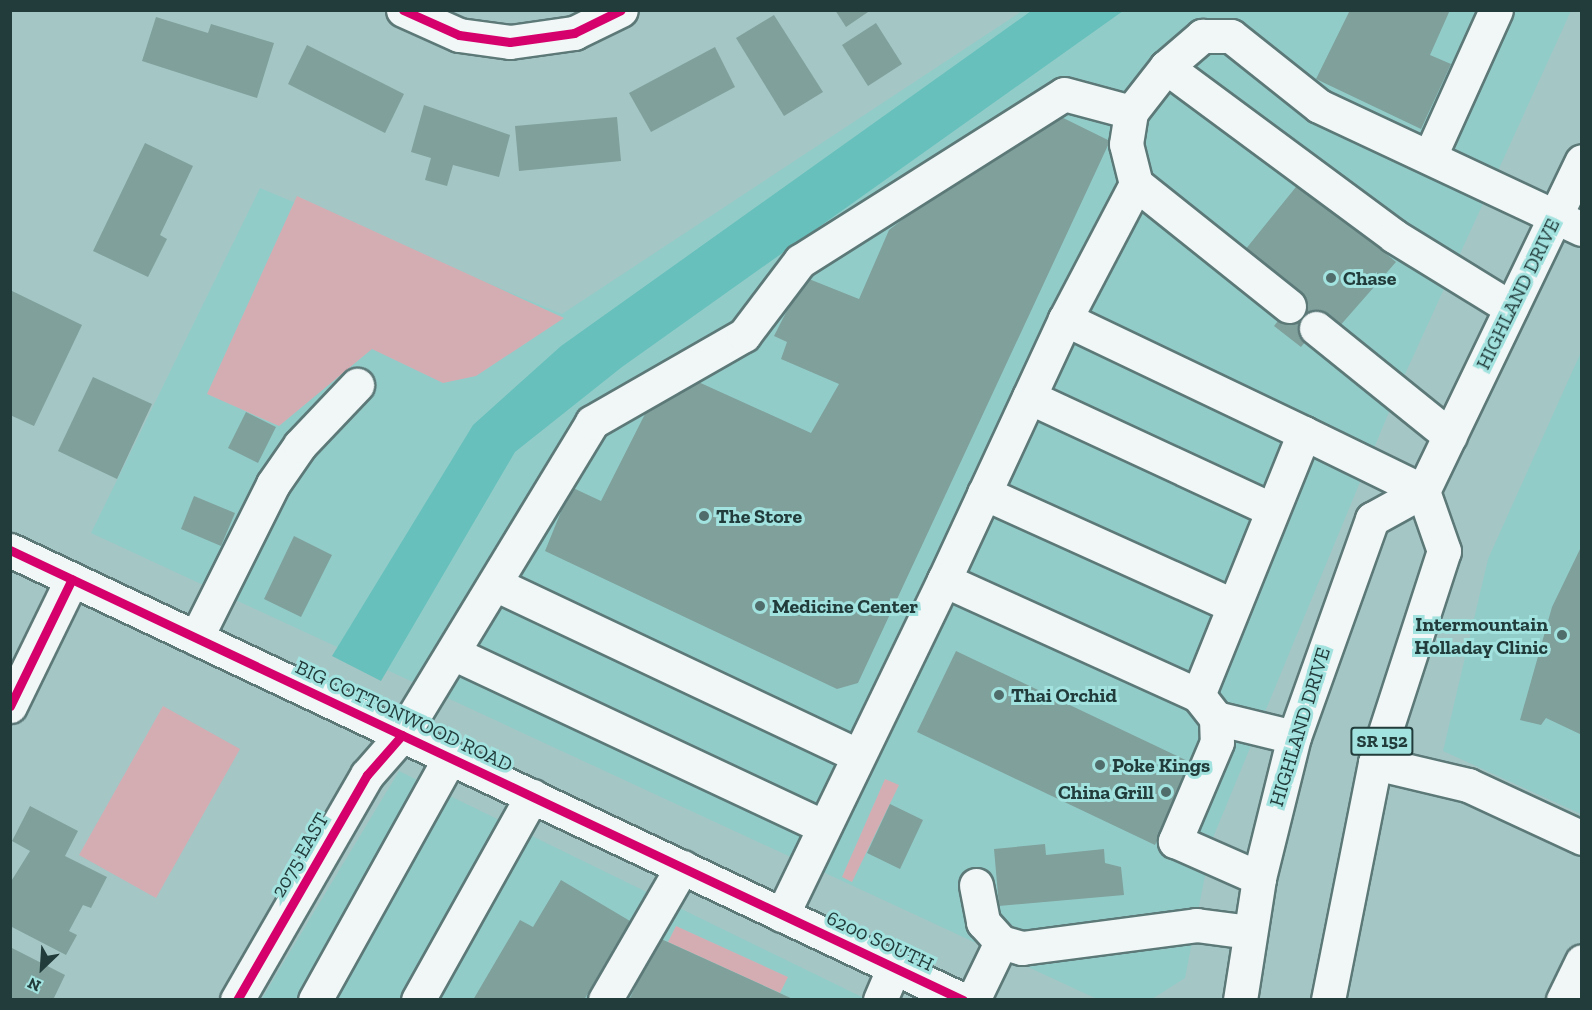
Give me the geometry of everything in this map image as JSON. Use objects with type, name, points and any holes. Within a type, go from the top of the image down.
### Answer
[{"type":"main road","points":[[403,10],[459,35],[510,42],[574,33],[621,10]]},
{"type":"main road","points":[[1430,156],[1496,10]]},
{"type":"main road","points":[[1289,306],[1136,184],[1126,144],[1131,112],[1166,67],[1202,36],[1231,36],[1319,106],[1569,223]]},
{"type":"main road","points":[[1166,67],[1394,236],[1511,308]]},
{"type":"main road","name":"2075 EAST","points":[[237,999],[367,775],[402,735],[592,422],[744,336],[800,261],[1064,94],[1131,112]]},
{"type":"main road","name":"HIGHLAND DRIVE","points":[[1240,999],[1259,878],[1294,737],[1372,519],[1423,491],[1511,308],[1569,223],[1581,161]]},
{"type":"main road","points":[[782,915],[822,826],[944,580],[1065,319],[1136,184]]},
{"type":"main road","points":[[1065,319],[1423,491]]},
{"type":"main road","points":[[1317,328],[1450,436]]},
{"type":"main road","points":[[196,638],[273,484],[300,445],[357,385]]},
{"type":"main road","points":[[1029,397],[1272,510]]},
{"type":"main road","points":[[1259,878],[1175,842],[1217,742],[1207,706],[1234,606],[1304,433]]},
{"type":"main road","name":"SR 152","points":[[1328,999],[1375,762],[1444,551],[1423,491]]},
{"type":"main road","points":[[984,493],[1234,606]]},
{"type":"main road","name":"BIG COTTONWOOD ROAD","points":[[10,550],[782,915]]},
{"type":"main road","points":[[10,705],[72,579]]},
{"type":"main road","points":[[944,580],[1207,706],[1294,737]]},
{"type":"main road","points":[[495,584],[857,755]]},
{"type":"main road","points":[[453,653],[822,826]]},
{"type":"main road","points":[[315,999],[450,757]]},
{"type":"main road","points":[[1375,762],[1468,785],[1581,838]]},
{"type":"main road","points":[[418,999],[532,796]]},
{"type":"main road","points":[[605,999],[682,867]]},
{"type":"main road","points":[[976,885],[983,922],[1001,942],[1022,948],[1196,925],[1249,932]]},
{"type":"main road","name":"6200 SOUTH","points":[[782,915],[963,999]]},
{"type":"main road","points":[[973,999],[1001,942]]},
{"type":"main road","points":[[1563,999],[1581,961]]},
{"type":"main road","points":[[880,999],[894,968]]},
{"type":"shaded area","points":[[1022,11],[1571,11],[1401,383],[1212,840],[1185,978],[1152,999],[1097,999],[91,533],[260,188],[562,314]]},
{"type":"shaded area","points":[[1031,11],[1123,11],[622,367],[515,452],[381,681],[332,656],[473,425],[561,346]]},
{"type":"shaded area","points":[[297,196],[564,318],[476,376],[443,383],[372,349],[279,426],[207,394]]},
{"type":"shaded area","points":[[1581,352],[1581,814],[1443,751],[1488,559]]},
{"type":"shaded area","points":[[163,706],[240,749],[156,898],[79,855]]},
{"type":"shaded area","points":[[399,771],[866,999],[261,1000]]},
{"type":"shaded area","points":[[885,779],[899,785],[852,882],[842,877]]},
{"type":"shaded area","points":[[676,926],[788,977],[780,993],[668,942]]},
{"type":"building","points":[[835,10],[871,10],[846,27]]},
{"type":"building","points":[[1350,10],[1450,10],[1430,55],[1451,64],[1421,129],[1316,79]]},
{"type":"building","points":[[774,15],[823,92],[784,116],[736,38]]},
{"type":"building","points":[[156,17],[208,33],[211,24],[274,43],[257,98],[142,61]]},
{"type":"building","points":[[876,23],[902,64],[868,86],[842,45]]},
{"type":"building","points":[[307,45],[404,94],[385,133],[288,84]]},
{"type":"building","points":[[715,47],[735,87],[651,132],[629,93]]},
{"type":"building","points":[[424,105],[510,135],[499,177],[453,165],[447,186],[425,180],[431,158],[411,152]]},
{"type":"building","points":[[1045,109],[1110,141],[858,683],[837,689],[545,551],[571,487],[601,501],[646,412],[694,380],[811,433],[839,384],[781,359],[787,342],[774,336],[804,277],[859,299],[889,230]]},
{"type":"building","points":[[617,117],[621,161],[519,171],[515,126]]},
{"type":"building","points":[[145,143],[193,166],[160,235],[167,239],[148,277],[93,251]]},
{"type":"building","name":"Chase","points":[[1300,182],[1396,262],[1338,328],[1325,318],[1301,347],[1274,326],[1299,294],[1245,250]]},
{"type":"building","points":[[10,290],[82,325],[34,426],[10,415]]},
{"type":"building","points":[[93,377],[152,404],[117,479],[58,451]]},
{"type":"building","points":[[246,412],[276,427],[258,463],[228,448]]},
{"type":"building","points":[[194,496],[235,513],[221,546],[181,529]]},
{"type":"building","points":[[294,536],[332,555],[301,617],[264,599]]},
{"type":"building","name":"Intermountain Holladay Clinic","points":[[1582,545],[1582,735],[1546,718],[1541,725],[1520,720],[1552,607]]},
{"type":"building","points":[[956,651],[1194,764],[1155,845],[917,732]]},
{"type":"building","points":[[890,804],[923,820],[900,869],[867,853]]},
{"type":"building","points":[[30,806],[78,831],[65,856],[107,877],[91,908],[83,905],[69,931],[77,935],[66,955],[10,926],[10,883],[30,851],[12,841]]},
{"type":"building","points":[[1045,844],[1046,855],[1104,849],[1105,863],[1121,867],[1124,895],[999,906],[994,849]]},
{"type":"building","points":[[561,880],[630,921],[584,1000],[473,1000],[520,920],[533,927]]},
{"type":"building","points":[[659,938],[795,1000],[629,1000]]},
{"type":"building","points":[[10,947],[65,975],[53,1000],[10,1000]]},
{"type":"cycle path","points":[[403,10],[459,35],[510,42],[574,33],[621,10]]},
{"type":"cycle path","points":[[10,550],[963,1000]]},
{"type":"cycle path","points":[[10,706],[72,579]]},
{"type":"cycle path","points":[[237,1000],[367,775],[402,735]]},
{"type":"place","name":"Chase","points":[[1331,278]]},
{"type":"place","name":"The Store","points":[[704,516]]},
{"type":"place","name":"Medicine Center","points":[[760,606]]},
{"type":"place","name":"Intermountain Holladay Clinic","points":[[1562,635]]},
{"type":"place","name":"Thai Orchid","points":[[999,695]]},
{"type":"place","name":"Poke Kings","points":[[1100,765]]},
{"type":"place","name":"China Grill","points":[[1166,792]]}]
